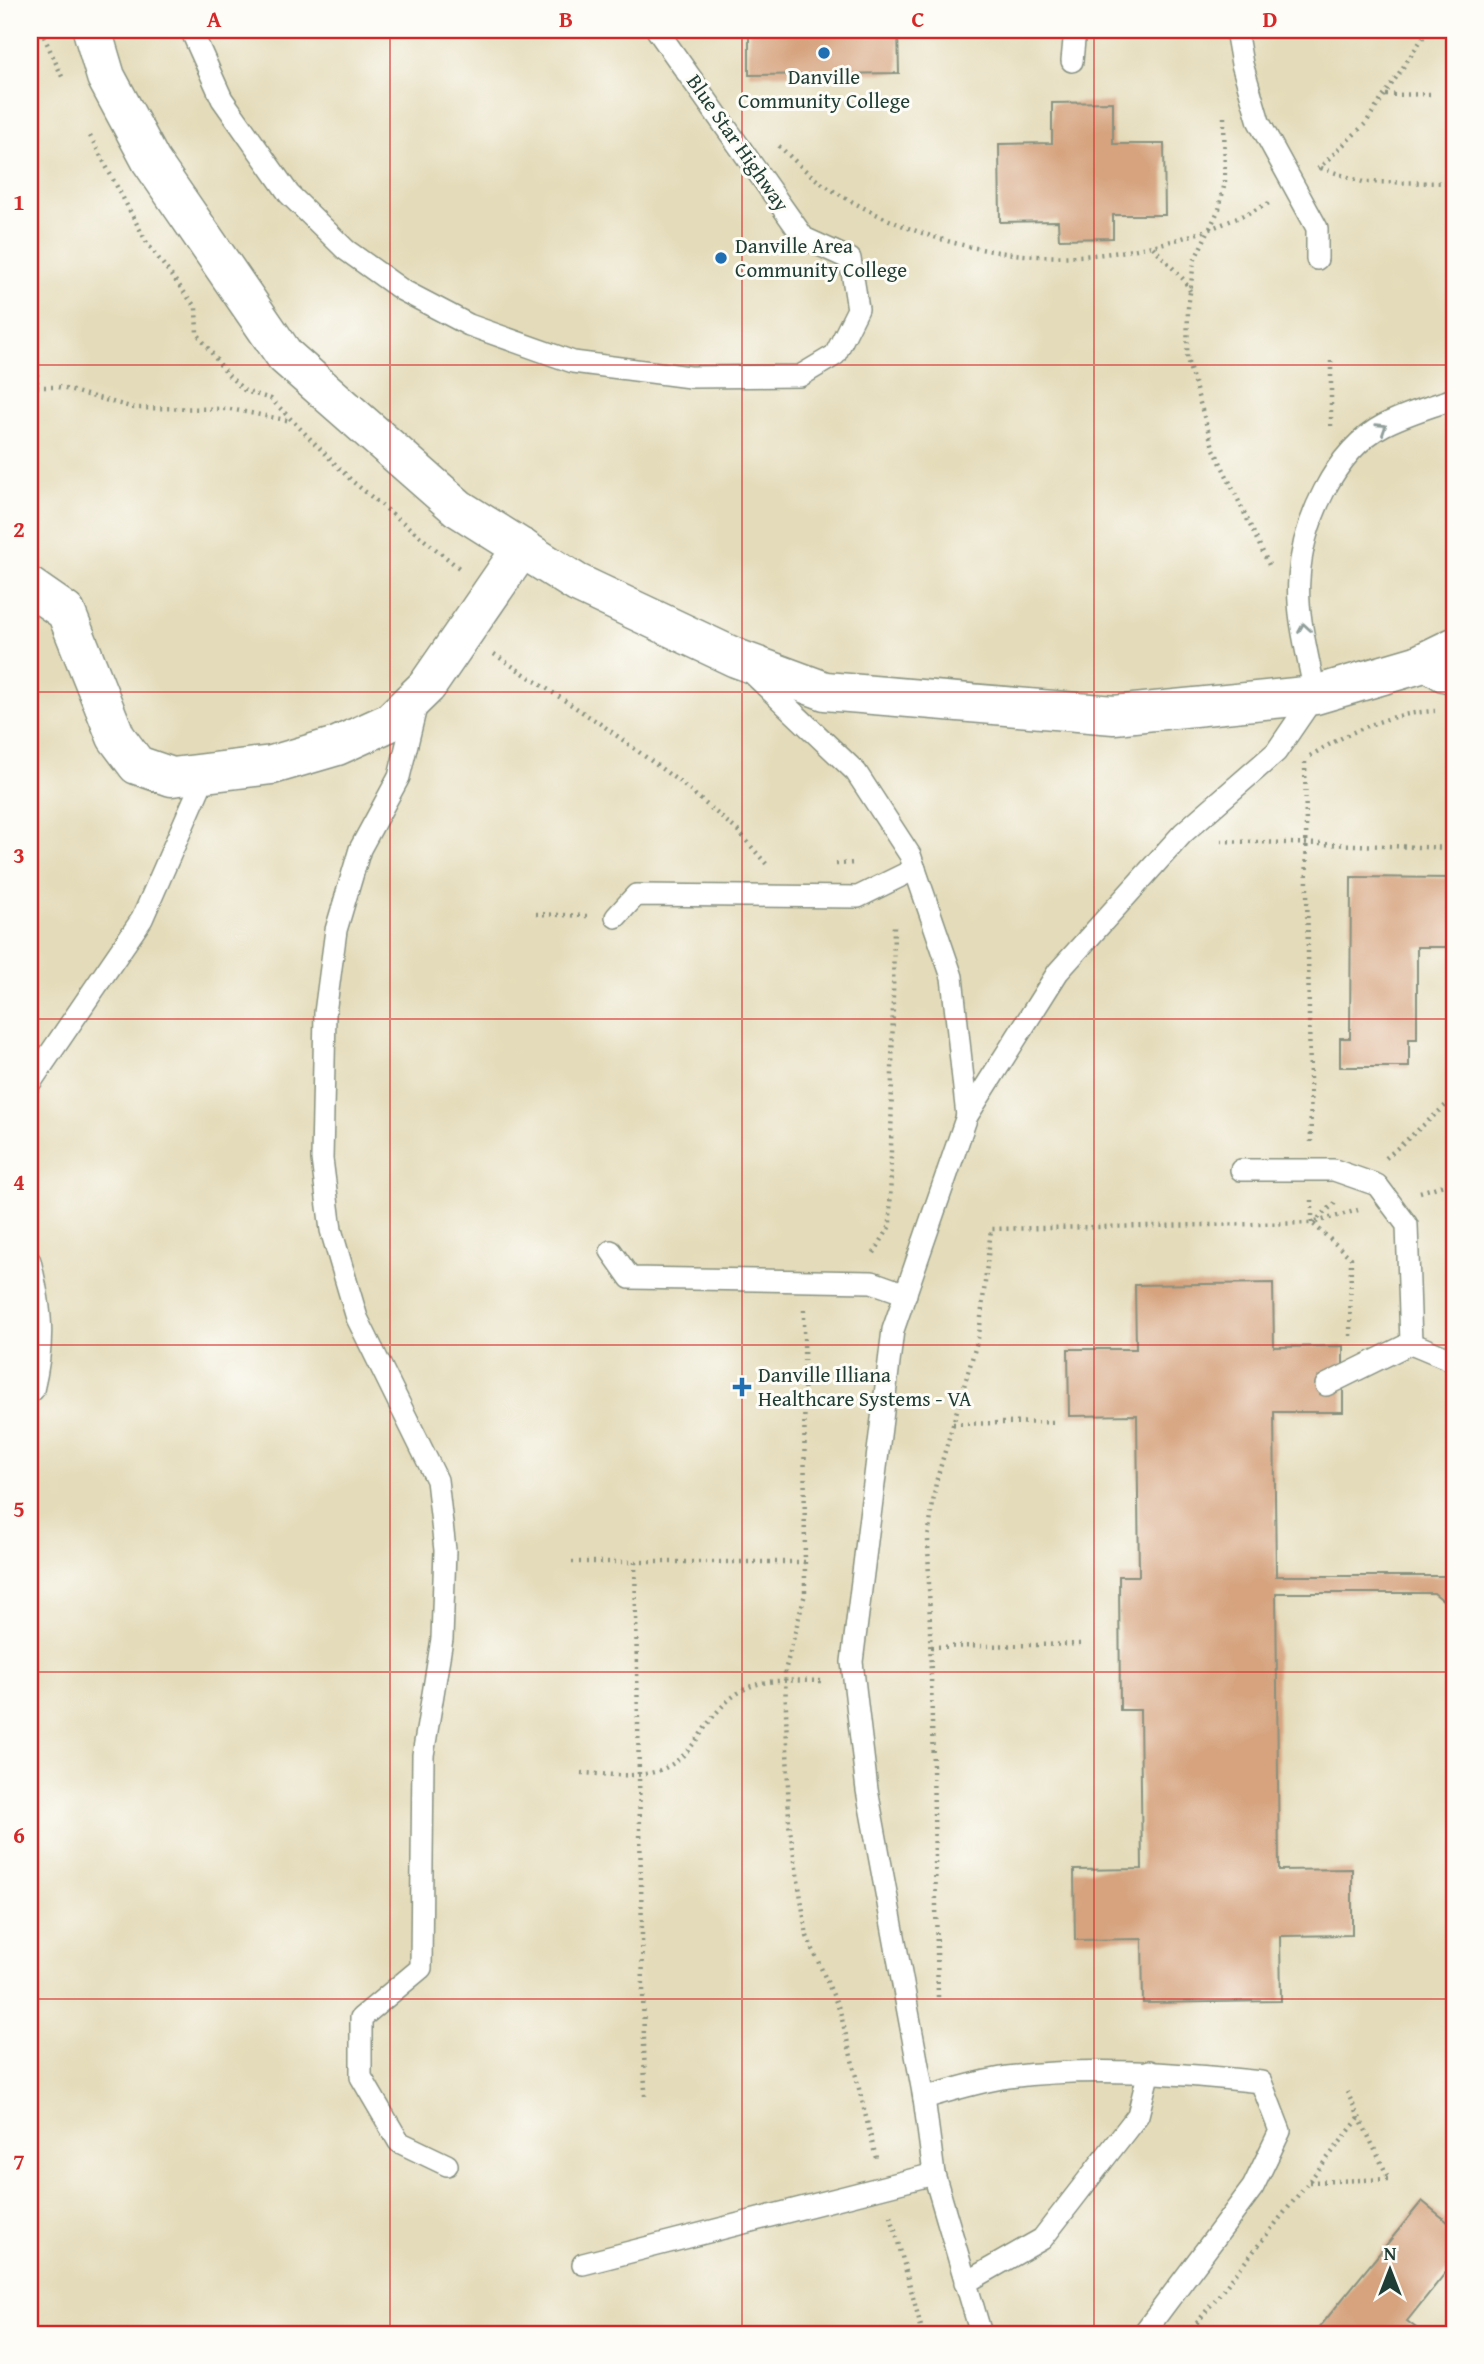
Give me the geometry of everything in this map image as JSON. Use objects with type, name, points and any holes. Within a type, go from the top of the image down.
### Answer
[{"type":"street","points":[[92,30],[106,77],[150,161],[285,356],[458,508],[577,583],[736,658],[825,691],[1114,715],[1315,695],[1417,665],[1454,647]]},
{"type":"street","points":[[30,587],[66,612],[116,737],[137,765],[172,777],[272,765],[337,747],[390,722],[419,694],[522,548]]},
{"type":"lane","name":"Blue Star Highway","points":[[191,30],[222,99],[289,194],[346,250],[402,290],[468,325],[573,362],[690,377],[800,376],[835,355],[858,309],[850,260],[804,238],[657,30]]},
{"type":"lane","points":[[1072,61],[1075,30]]},
{"type":"lane","points":[[1236,30],[1242,64],[1259,122],[1317,228],[1317,259]]},
{"type":"lane","points":[[981,2334],[934,2174],[924,2098],[867,1790],[852,1662],[893,1330],[967,1116],[1058,972],[1183,833],[1276,751],[1315,695],[1299,579],[1307,538],[1324,494],[1345,457],[1382,426],[1454,399]]},
{"type":"lane","points":[[736,658],[856,772],[910,855],[952,977],[967,1116]]},
{"type":"lane","points":[[1417,665],[1441,680],[1454,682]]},
{"type":"lane","points":[[419,694],[399,778],[360,849],[336,930],[325,1013],[322,1160],[331,1230],[357,1318],[438,1479],[445,1550],[443,1614],[442,1639],[423,1755],[421,1968],[361,2018],[361,2077],[399,2142],[447,2165]]},
{"type":"lane","points":[[30,1083],[142,919],[206,773]]},
{"type":"lane","points":[[616,917],[636,895],[858,897],[915,869]]},
{"type":"lane","points":[[1241,1170],[1334,1170],[1377,1185],[1407,1225],[1411,1343]]},
{"type":"lane","points":[[611,1251],[630,1278],[872,1282],[906,1294]]},
{"type":"lane","points":[[30,1261],[39,1299],[42,1353],[33,1390],[30,1391]]},
{"type":"lane","points":[[1325,1385],[1411,1343],[1454,1361]]},
{"type":"lane","points":[[924,2098],[1005,2077],[1080,2070],[1149,2071],[1261,2082],[1280,2131],[1253,2187],[1143,2334]]},
{"type":"lane","points":[[965,2283],[1042,2239],[1138,2115],[1149,2071]]},
{"type":"lane","points":[[583,2264],[934,2174]]},
{"type":"path","points":[[772,138],[830,189],[892,222],[956,244],[1026,257],[1104,256],[1153,247],[1209,230],[1270,202],[1321,168],[1365,124],[1428,30]]},
{"type":"path","points":[[1385,95],[1432,94]]},
{"type":"path","points":[[1224,115],[1224,182],[1219,209],[1194,261],[1187,359],[1213,447],[1278,583],[1301,607]]},
{"type":"path","points":[[1321,168],[1363,182],[1454,183]]},
{"type":"path","points":[[1153,247],[1184,280],[1190,292]]},
{"type":"path","points":[[30,257],[36,264],[37,387]]},
{"type":"path","points":[[30,387],[58,387],[134,408],[230,409],[292,421]]},
{"type":"path","points":[[489,651],[605,727],[681,783],[738,831],[767,866],[780,866]]},
{"type":"path","points":[[1312,1223],[1305,760],[1353,730],[1413,712],[1441,710]]},
{"type":"path","points":[[1212,841],[1454,848]]},
{"type":"path","points":[[834,864],[860,863]]},
{"type":"path","points":[[536,914],[616,917]]},
{"type":"path","points":[[872,1257],[890,1226],[894,922]]},
{"type":"path","points":[[939,2003],[928,1538],[936,1482],[979,1335],[992,1229],[1312,1223],[1351,1258],[1349,1374]]},
{"type":"path","points":[[816,1309],[804,1309],[805,1594],[785,1671],[789,1824],[807,1936],[841,2011],[877,2165]]},
{"type":"path","points":[[953,1424],[1053,1422]]},
{"type":"path","points":[[572,1562],[806,1562]]},
{"type":"path","points":[[635,1562],[645,2096]]},
{"type":"path","points":[[931,1647],[1083,1644]]},
{"type":"path","points":[[582,1773],[639,1774],[665,1769],[681,1758],[720,1705],[740,1689],[770,1681],[824,1681]]},
{"type":"path","points":[[1308,2182],[1389,2179],[1347,2092]]},
{"type":"path","points":[[1188,2334],[1360,2117]]},
{"type":"path","points":[[888,2209],[923,2334]]},
{"type":"shaded area","name":"Danville Illiana Healthcare Systems - VA","points":[[30,30],[1454,30],[1454,2334],[30,2334]]},
{"type":"building","name":"Danville Community College","points":[[749,30],[898,30],[899,73],[749,75]]},
{"type":"building","points":[[1113,102],[1113,144],[1164,144],[1165,215],[1113,215],[1113,238],[1059,239],[1058,221],[1000,222],[999,144],[1052,143],[1052,103]]},
{"type":"building","points":[[1351,877],[1454,878],[1454,947],[1417,947],[1417,1039],[1409,1039],[1409,1067],[1340,1067],[1340,1038],[1350,1038]]},
{"type":"building","points":[[1273,1283],[1274,1347],[1343,1346],[1343,1412],[1274,1412],[1276,1576],[1446,1576],[1454,1582],[1454,1609],[1434,1593],[1276,1593],[1279,1870],[1352,1869],[1352,1935],[1280,1936],[1281,2001],[1143,2003],[1142,1939],[1075,1940],[1074,1870],[1142,1869],[1140,1710],[1120,1710],[1119,1576],[1139,1576],[1137,1415],[1069,1416],[1068,1349],[1136,1349],[1135,1285]]},
{"type":"building","points":[[1422,2201],[1454,2227],[1454,2262],[1407,2321],[1424,2334],[1314,2334]]},
{"type":"place","name":"Danville Community College","points":[[824,53]]},
{"type":"place","name":"Danville Area Community College","points":[[721,258]]},
{"type":"place","name":"Danville Illiana Healthcare Systems - VA","points":[[742,1387]]}]
